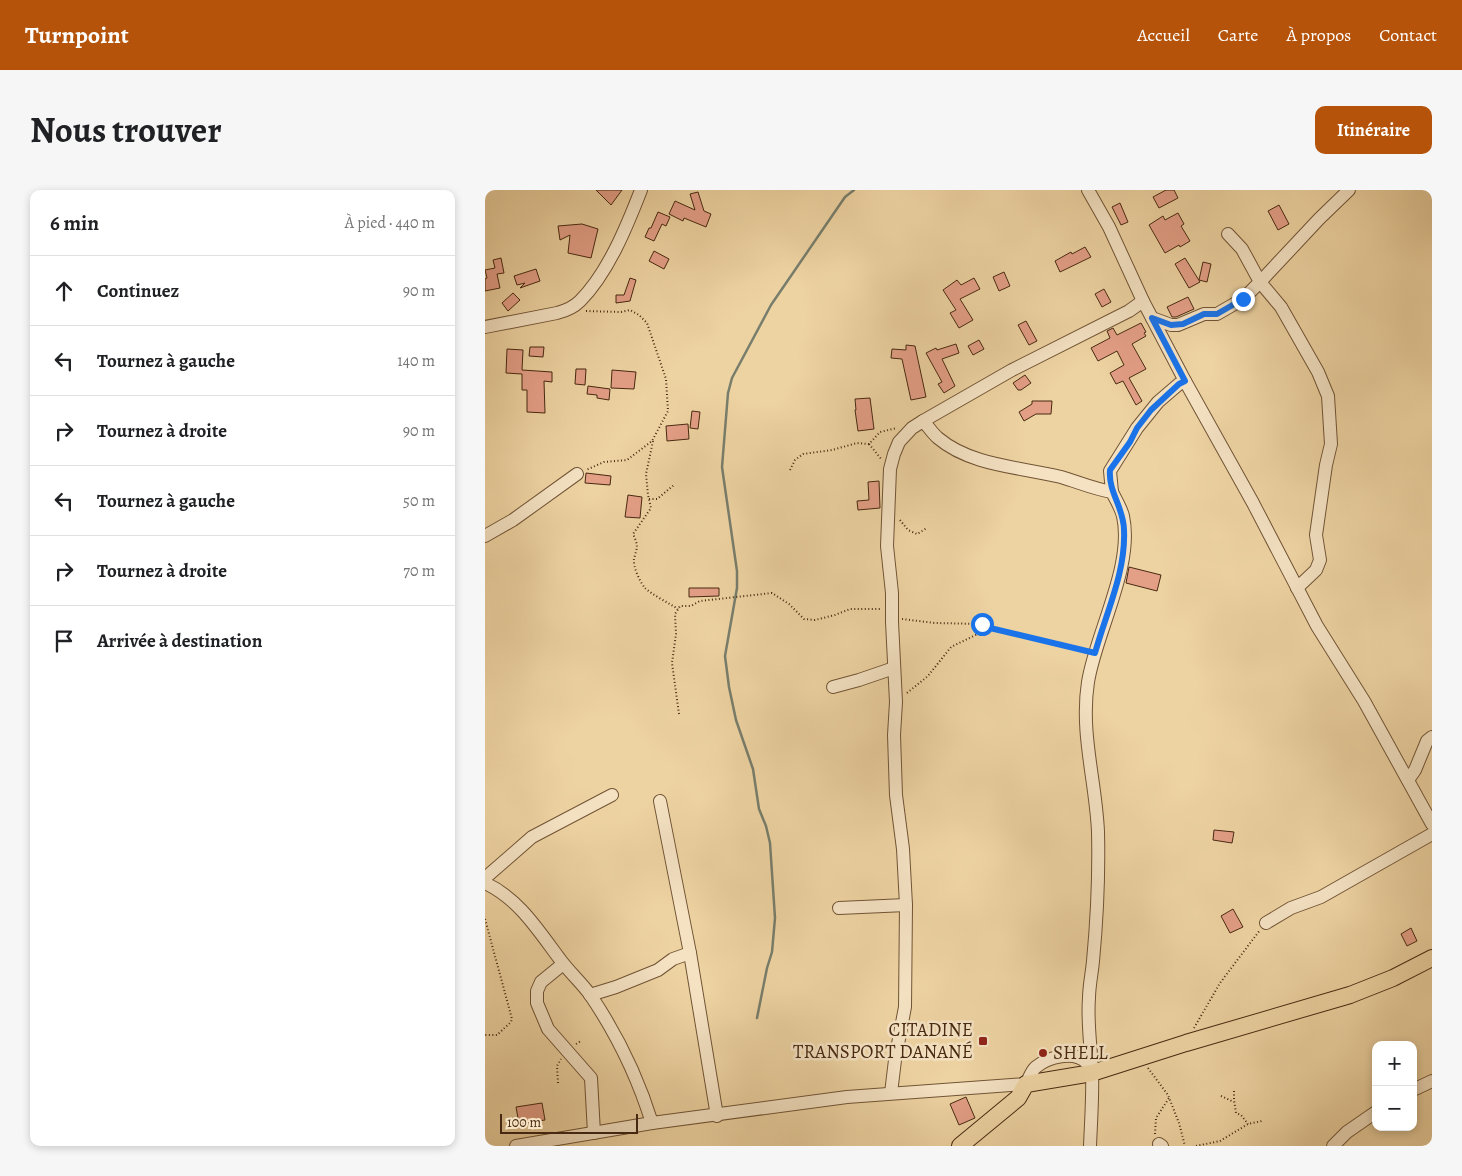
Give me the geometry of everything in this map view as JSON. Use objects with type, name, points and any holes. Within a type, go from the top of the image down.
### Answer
[{"type":"main road","points":[[960,1146],[1018,1098],[1026,1084],[1092,1073],[1186,1043],[1350,995],[1393,978],[1432,958]]},
{"type":"street","points":[[485,327],[557,314],[571,308],[581,300],[600,275],[628,223],[641,190]]},
{"type":"street","points":[[1088,190],[1109,227],[1143,301],[1185,381],[1253,503],[1317,626],[1364,701],[1432,824]]},
{"type":"street","points":[[1152,318],[1171,325],[1178,325],[1204,314],[1217,314],[1238,303],[1349,190]]},
{"type":"street","points":[[1228,234],[1241,249],[1260,282],[1281,307],[1318,372],[1328,396],[1331,444],[1326,465],[1316,535],[1320,560],[1316,570],[1297,588]]},
{"type":"street","points":[[891,1093],[905,1007],[906,905],[903,850],[896,795],[894,735],[896,702],[892,593],[887,546],[890,469],[894,454],[899,442],[917,424],[1012,370],[1129,311],[1143,301]]},
{"type":"street","points":[[1090,1146],[1092,1073],[1089,1000],[1093,959],[1098,832],[1095,798],[1087,750],[1085,718],[1088,682],[1122,561],[1125,542],[1122,515],[1112,492],[1110,470],[1130,442],[1137,428],[1158,402],[1185,381]]},
{"type":"street","points":[[917,424],[954,449],[965,454],[983,460],[1061,477],[1112,492]]},
{"type":"street","points":[[485,536],[513,520],[577,474]]},
{"type":"street","points":[[833,687],[894,668]]},
{"type":"street","points":[[1408,780],[1422,756],[1427,741],[1432,738]]},
{"type":"street","points":[[485,878],[532,837],[612,795]]},
{"type":"street","points":[[660,801],[690,953],[717,1116]]},
{"type":"street","points":[[1266,923],[1291,908],[1321,897],[1432,834]]},
{"type":"street","points":[[485,882],[495,887],[529,918],[563,964],[590,995],[619,1041],[643,1094],[652,1123]]},
{"type":"street","points":[[839,908],[906,905]]},
{"type":"street","points":[[590,995],[658,970],[673,959],[690,953]]},
{"type":"street","points":[[563,964],[541,982],[537,991],[537,1003],[548,1030],[591,1078],[594,1133]]},
{"type":"street","points":[[1417,1088],[1432,1082]]},
{"type":"street","points":[[516,1146],[652,1123],[717,1116],[847,1097],[1026,1084]]},
{"type":"street","points":[[1333,1146],[1347,1132],[1372,1115]]},
{"type":"path","points":[[571,308],[590,312],[630,310],[639,315],[647,323],[667,379],[668,411],[653,439],[646,474],[651,508],[633,534],[638,544],[637,554],[634,559],[635,569],[646,588],[678,609]]},
{"type":"path","points":[[869,444],[880,432],[917,424]]},
{"type":"path","points":[[577,474],[604,462],[627,460],[653,439]]},
{"type":"path","points":[[790,470],[795,460],[803,454],[832,450],[857,443],[869,444],[890,469]]},
{"type":"path","points":[[649,500],[657,499],[674,485]]},
{"type":"path","points":[[889,510],[908,530],[917,534],[927,528]]},
{"type":"path","points":[[679,714],[672,663],[676,634],[675,614],[680,606],[691,606],[700,601],[772,593],[789,604],[804,619],[815,620],[850,609],[892,614],[935,623],[982,624],[990,628],[1095,653]]},
{"type":"path","points":[[896,702],[928,676],[951,647],[990,628]]},
{"type":"path","points":[[485,919],[512,1018],[511,1022],[497,1035],[485,1035]]},
{"type":"path","points":[[1186,1043],[1220,982],[1266,923]]},
{"type":"path","points":[[1140,1057],[1169,1098],[1179,1123],[1185,1146]]},
{"type":"path","points":[[1234,1090],[1236,1113],[1241,1115],[1248,1124]]},
{"type":"path","points":[[1221,1096],[1234,1102]]},
{"type":"path","points":[[1160,1145],[1155,1135],[1156,1118],[1169,1098]]},
{"type":"path","points":[[1196,1146],[1221,1141],[1248,1124],[1262,1121]]},
{"type":"building","points":[[596,190],[622,190],[611,205]]},
{"type":"building","points":[[1166,190],[1174,190],[1178,198],[1159,208],[1153,197]]},
{"type":"building","points":[[698,192],[704,211],[711,214],[706,227],[684,218],[683,221],[669,214],[675,201],[695,210],[690,194]]},
{"type":"building","points":[[1120,203],[1128,222],[1121,225],[1112,207]]},
{"type":"building","points":[[1279,205],[1289,224],[1278,230],[1268,211]]},
{"type":"building","points":[[658,212],[670,217],[666,226],[662,224],[654,241],[645,237]]},
{"type":"building","points":[[1178,213],[1184,224],[1181,226],[1190,241],[1165,253],[1149,225],[1163,216],[1165,220]]},
{"type":"building","points":[[582,224],[598,229],[591,258],[568,253],[570,235],[560,240],[558,226]]},
{"type":"building","points":[[1085,247],[1091,257],[1060,272],[1055,261]]},
{"type":"building","points":[[654,251],[669,259],[664,269],[649,261]]},
{"type":"building","points":[[501,258],[504,273],[497,274],[500,288],[485,291],[485,279],[487,278],[485,270],[495,268],[493,260]]},
{"type":"building","points":[[1185,258],[1200,282],[1189,288],[1175,264]]},
{"type":"building","points":[[1203,262],[1211,264],[1207,282],[1199,280]]},
{"type":"building","points":[[536,269],[540,281],[520,288],[525,283],[517,285],[514,276]]},
{"type":"building","points":[[1004,272],[1010,286],[999,291],[993,277]]},
{"type":"building","points":[[630,278],[636,280],[630,301],[616,303],[616,295],[624,295]]},
{"type":"building","points":[[974,278],[980,289],[960,299],[973,320],[959,328],[950,313],[956,310],[943,290],[957,280],[961,285]]},
{"type":"building","points":[[1104,289],[1111,302],[1102,307],[1095,294]]},
{"type":"building","points":[[513,293],[520,300],[508,311],[502,303]]},
{"type":"building","points":[[1188,297],[1194,309],[1172,317],[1167,307]]},
{"type":"building","points":[[1026,321],[1037,341],[1029,345],[1018,325]]},
{"type":"building","points":[[1141,323],[1146,336],[1132,344],[1146,369],[1129,378],[1142,401],[1136,405],[1123,381],[1116,384],[1110,373],[1124,365],[1117,351],[1098,361],[1091,348],[1110,338],[1107,331],[1113,328],[1117,335]]},
{"type":"building","points":[[979,340],[984,349],[973,355],[968,346]]},
{"type":"building","points":[[956,344],[959,353],[942,359],[955,386],[944,393],[938,384],[942,382],[926,353],[936,348],[937,350]]},
{"type":"building","points":[[906,345],[915,346],[926,397],[911,400],[902,359],[891,358],[892,349],[906,350]]},
{"type":"building","points":[[530,347],[544,347],[543,357],[529,356]]},
{"type":"building","points":[[507,349],[523,350],[522,370],[552,372],[552,382],[544,381],[545,413],[527,412],[527,390],[522,390],[522,374],[506,373]]},
{"type":"building","points":[[576,369],[586,369],[585,385],[575,384]]},
{"type":"building","points":[[612,370],[636,372],[634,389],[611,388]]},
{"type":"building","points":[[1025,375],[1031,383],[1018,390],[1013,383]]},
{"type":"building","points":[[588,386],[610,389],[609,400],[597,398],[597,395],[587,394]]},
{"type":"building","points":[[870,398],[874,429],[858,431],[855,399]]},
{"type":"building","points":[[1032,401],[1052,401],[1051,414],[1036,414],[1024,421],[1019,412],[1032,404]]},
{"type":"building","points":[[692,411],[700,412],[698,429],[690,428]]},
{"type":"building","points":[[688,424],[689,439],[667,441],[666,426]]},
{"type":"building","points":[[586,473],[611,476],[610,485],[585,483]]},
{"type":"building","points":[[879,481],[880,508],[858,510],[857,501],[869,500],[868,482]]},
{"type":"building","points":[[628,495],[642,497],[640,518],[625,517]]},
{"type":"building","points":[[1129,567],[1161,575],[1157,591],[1126,583]]},
{"type":"building","points":[[689,588],[719,588],[719,596],[689,597]]},
{"type":"building","points":[[1214,830],[1234,832],[1232,843],[1213,840]]},
{"type":"building","points":[[1233,909],[1243,927],[1230,933],[1221,916]]},
{"type":"building","points":[[1411,928],[1417,941],[1407,946],[1401,934]]},
{"type":"building","points":[[966,1097],[975,1118],[959,1125],[950,1104]]},
{"type":"building","points":[[542,1103],[545,1120],[519,1124],[516,1107]]},
{"type":"waterway","points":[[757,1018],[772,952],[775,918],[770,843],[759,809],[753,769],[736,720],[725,656],[737,588],[737,571],[722,467],[728,393],[732,378],[771,305],[845,197],[854,190]]},
{"type":"place","name":"CITADINE TRANSPORT DANANÉ","points":[[983,1041]]},
{"type":"place","name":"SHELL","points":[[1043,1053]]},
{"type":"route","points":[[982,624],[990,628],[1095,653],[1104,628],[1122,561],[1125,542],[1122,515],[1119,504],[1112,492],[1109,478],[1110,470],[1151,410],[1179,384],[1185,381],[1152,318],[1171,325],[1183,324],[1204,314],[1217,314],[1243,299]]}]
